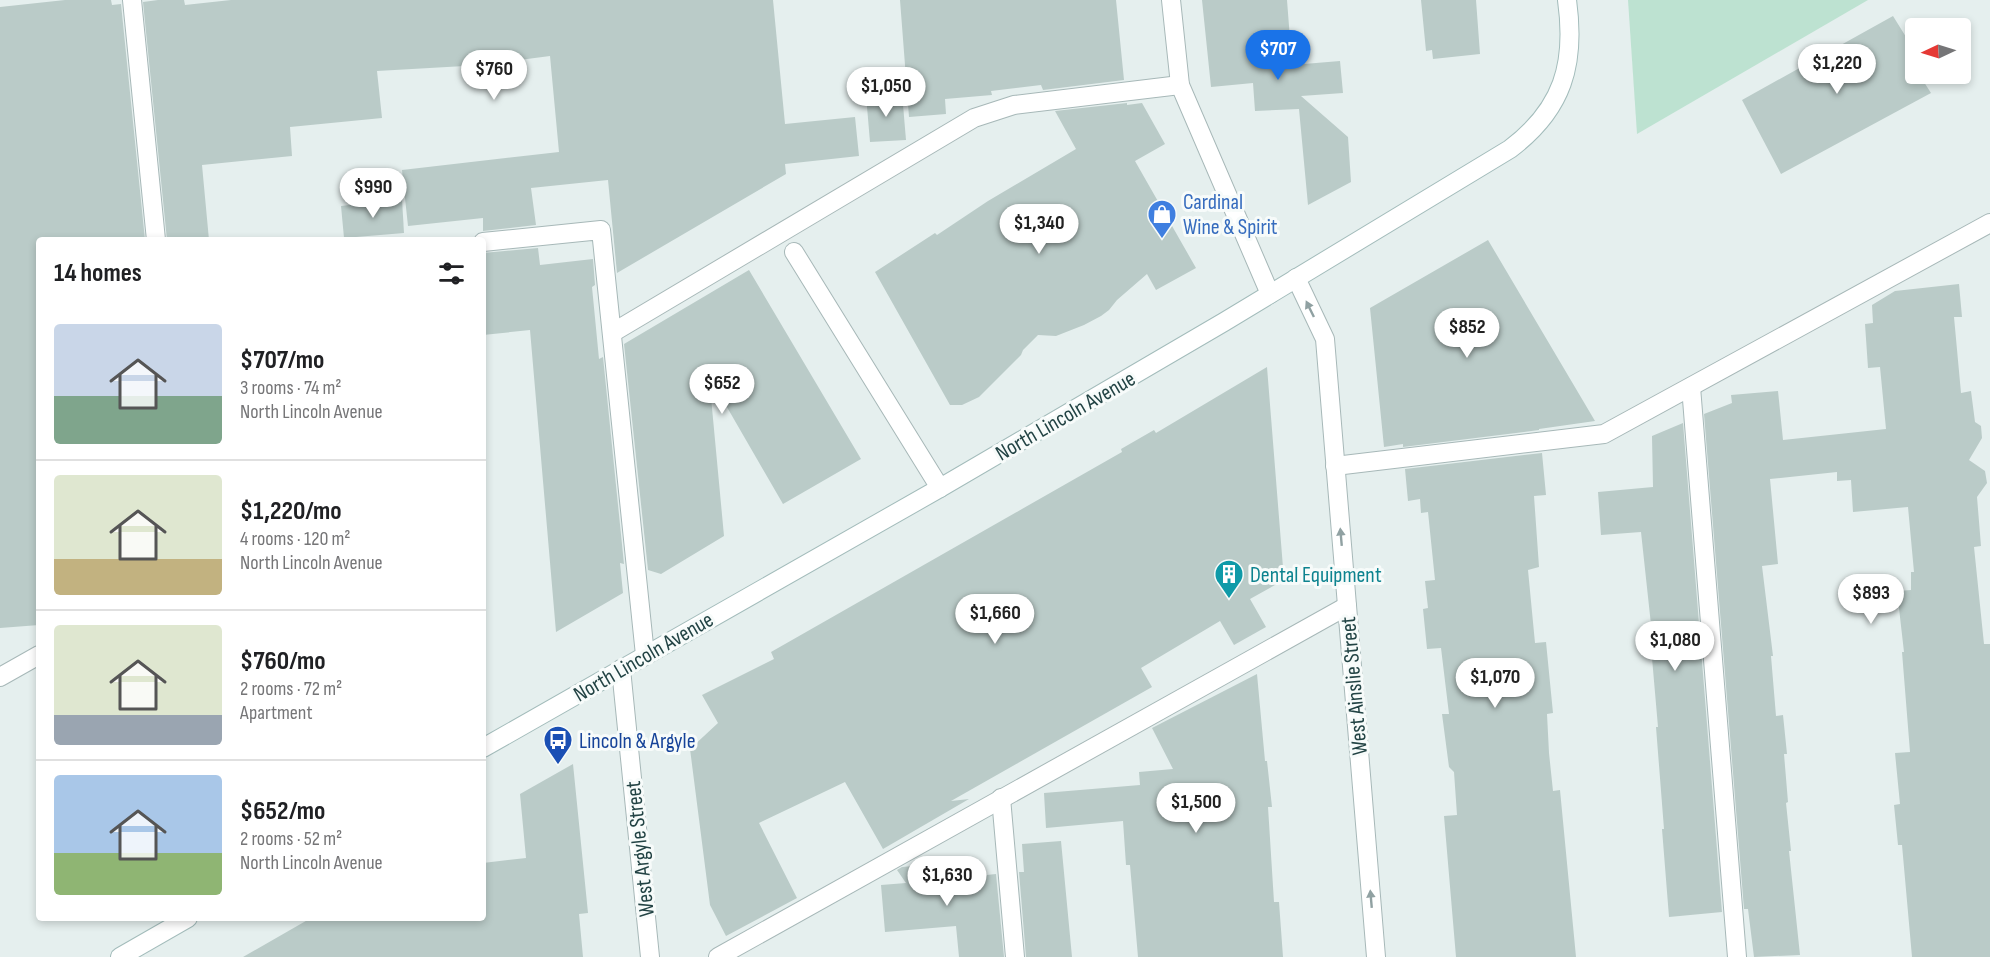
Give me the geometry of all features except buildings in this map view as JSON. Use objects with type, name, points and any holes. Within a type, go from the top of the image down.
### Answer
[{"type":"main road","points":[[132,0],[156,237]]},
{"type":"main road","points":[[1171,0],[1180,85],[1270,294]]},
{"type":"main road","name":"North Lincoln Avenue","points":[[486,746],[940,488],[1270,294],[1510,149],[1533,131],[1552,105],[1562,83],[1570,46],[1568,8]]},
{"type":"main road","points":[[612,333],[974,118],[1014,105],[1180,85]]},
{"type":"main road","points":[[1335,466],[1604,434],[1990,223]]},
{"type":"main road","points":[[486,242],[601,230],[645,655]]},
{"type":"main road","points":[[795,252],[940,488]]},
{"type":"main road","name":"West Ainslie Street","points":[[1296,278],[1325,339],[1376,957]]},
{"type":"main road","points":[[1691,387],[1737,957]]},
{"type":"main road","points":[[718,957],[1347,606]]},
{"type":"main road","points":[[0,677],[36,657]]},
{"type":"main road","name":"West Argyle Street","points":[[621,669],[650,957]]},
{"type":"main road","points":[[1001,798],[1015,957]]},
{"type":"main road","points":[[120,957],[183,921]]},
{"type":"green space","points":[[1628,0],[1868,0],[1637,134]]},
{"type":"place","name":"Cardinal Wine & Spirit","points":[[1162,240]]},
{"type":"place","name":"Dental Equipment","points":[[1229,600]]},
{"type":"place","name":"Lincoln & Argyle","points":[[558,766]]}]
